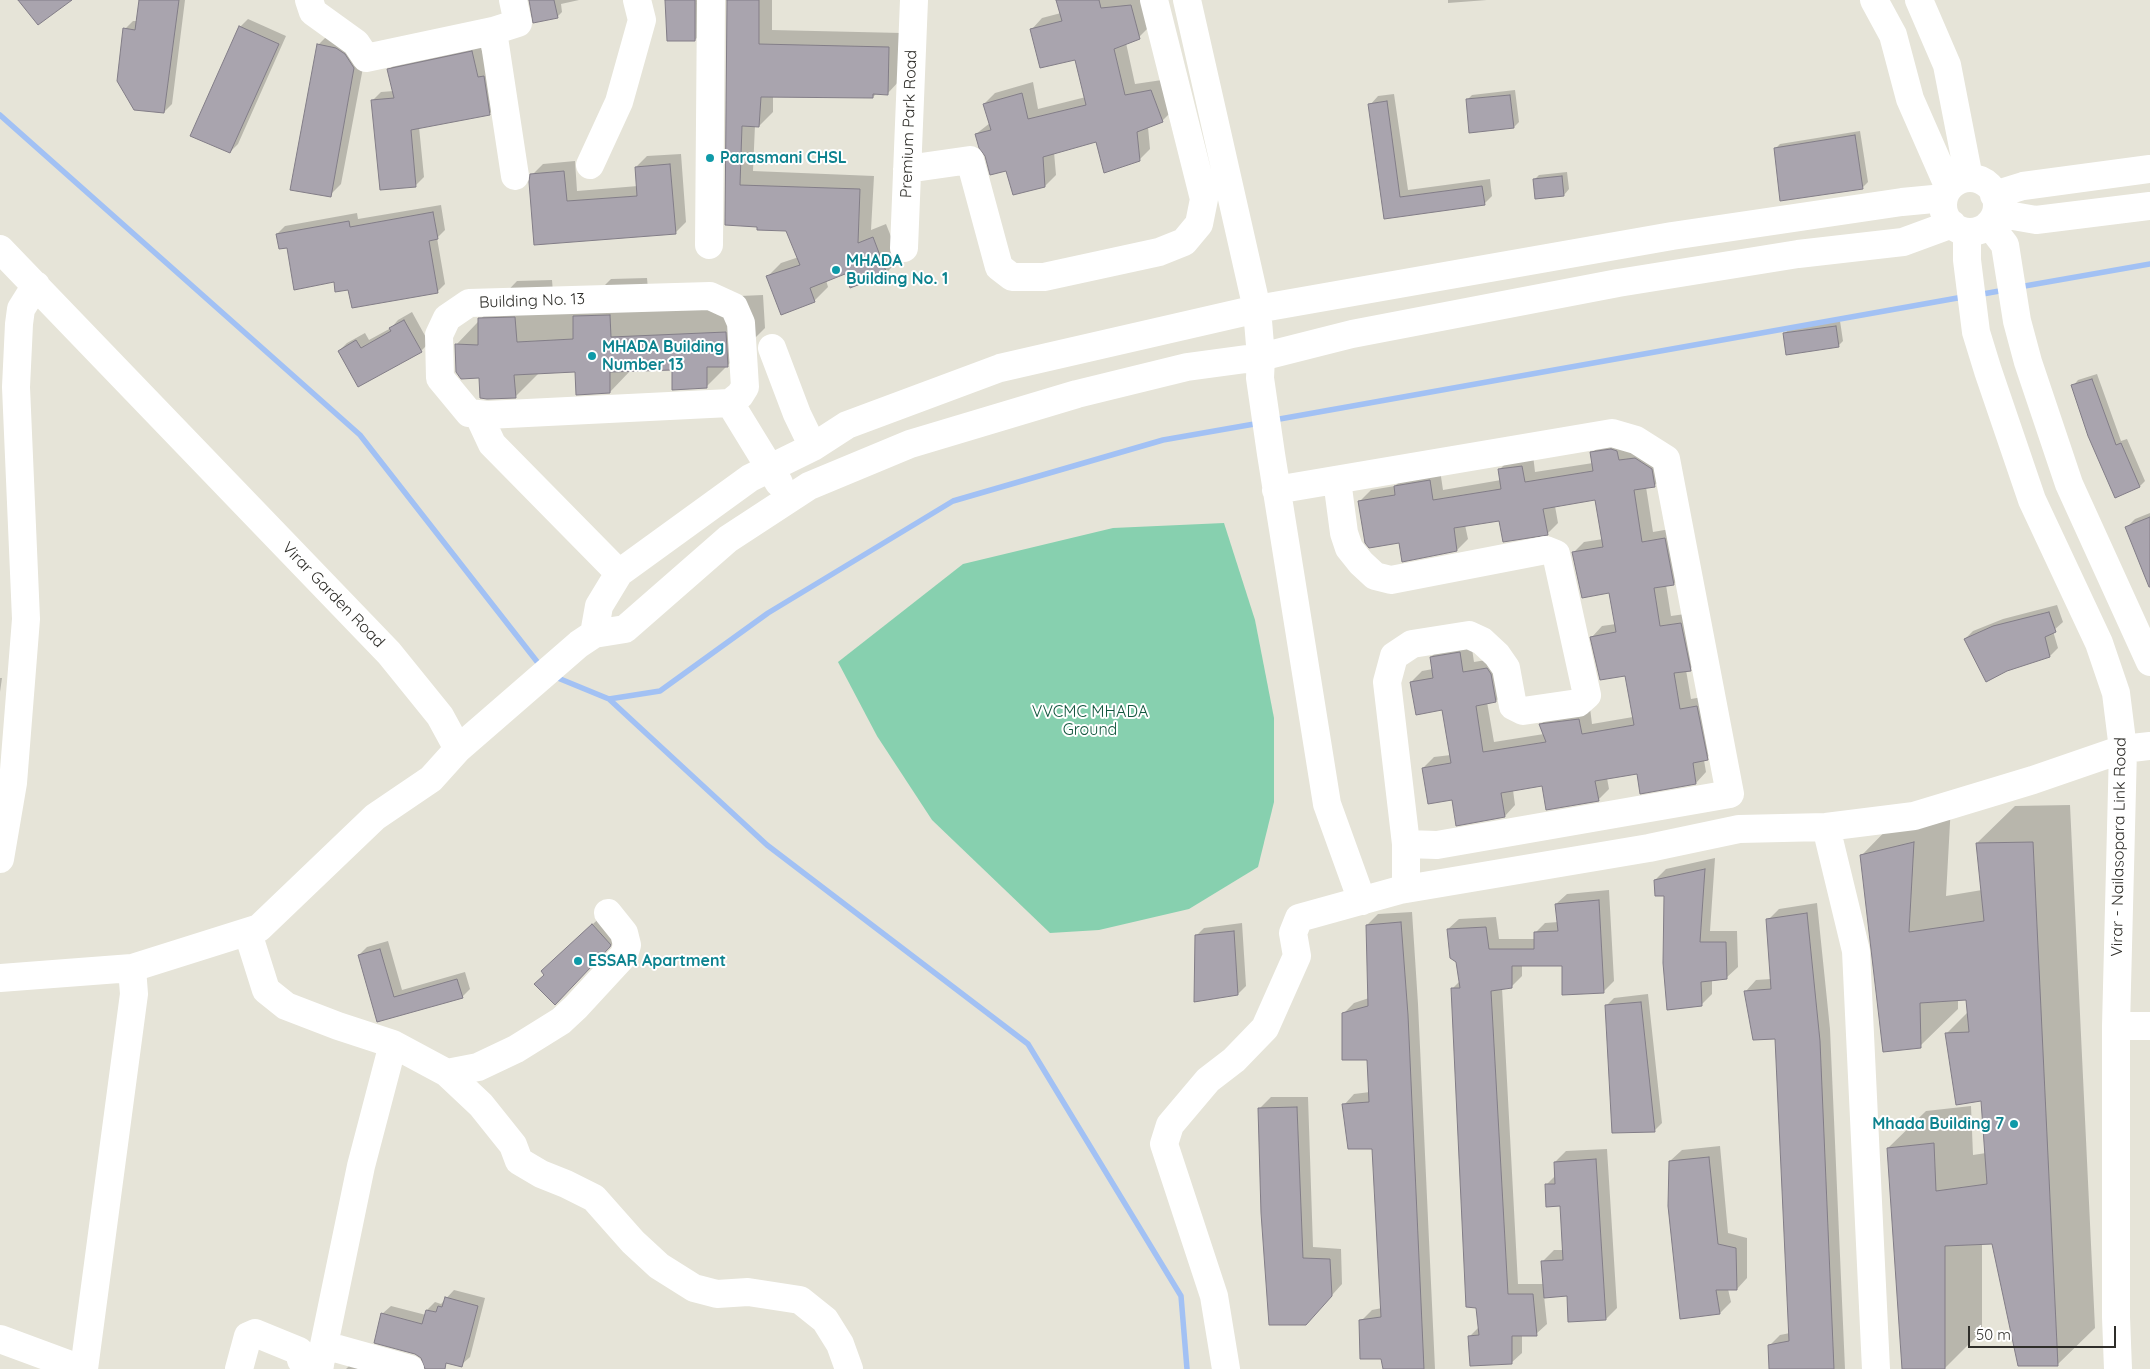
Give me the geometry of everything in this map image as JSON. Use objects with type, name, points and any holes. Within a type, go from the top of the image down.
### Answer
[{"type":"street","points":[[309,0],[313,12],[356,43],[366,58],[518,24],[514,0]]},
{"type":"street","points":[[590,165],[622,93],[642,20],[637,0]]},
{"type":"street","points":[[709,245],[711,0]]},
{"type":"street","name":"Premium Park Road","points":[[904,248],[914,0]]},
{"type":"street","points":[[907,169],[970,160],[999,267],[1012,277],[1044,277],[1159,252],[1184,242],[1199,224],[1204,199],[1154,0]]},
{"type":"street","points":[[1187,0],[1257,309],[1261,368],[1276,490],[1327,804],[1362,901]]},
{"type":"street","points":[[1874,0],[1893,35],[1910,99],[1954,188]]},
{"type":"street","points":[[1919,0],[1948,65],[1954,188],[1943,210],[1948,220],[1984,222],[2036,220],[2150,206]]},
{"type":"street","points":[[493,31],[515,176]]},
{"type":"street","points":[[0,978],[132,968],[259,928],[375,818],[431,780],[458,749],[586,639],[625,629],[728,539],[809,486],[910,444],[1077,394],[1187,367],[1261,368],[1352,334],[1618,283],[1798,254],[1903,242],[1984,222],[2023,186],[2150,169]]},
{"type":"street","points":[[586,639],[599,606],[619,573],[750,478],[812,446],[847,425],[1000,368],[1257,309],[1672,236],[1902,202],[1982,181],[1992,189],[1984,222],[2069,484],[2150,662]]},
{"type":"street","name":"Virar - Nailasopara Link Road","points":[[1984,222],[1967,260],[1976,332],[2032,500],[2099,643],[2116,693],[2123,749],[2116,1026],[2116,1317],[2118,1369]]},
{"type":"street","name":"Virar Garden Road","points":[[0,249],[389,653],[440,716],[458,749]]},
{"type":"street","points":[[0,859],[13,783],[11,676],[26,619],[8,386],[21,308],[36,285]]},
{"type":"street","name":"Building No. 13","points":[[478,414],[469,413],[440,378],[439,335],[447,318],[469,303],[710,296],[734,307],[741,323],[745,387],[740,395],[730,403]]},
{"type":"street","points":[[772,348],[797,414],[812,446]]},
{"type":"street","points":[[1988,371],[2028,362]]},
{"type":"street","points":[[478,414],[730,403],[789,500]]},
{"type":"street","points":[[478,414],[492,444],[619,573]]},
{"type":"street","points":[[1276,490],[1612,433],[1636,440],[1666,459],[1730,794],[1739,829]]},
{"type":"street","points":[[1337,480],[1344,533],[1349,548],[1375,576],[1391,580],[1546,550],[1556,554],[1587,695],[1578,703],[1523,711],[1513,706],[1506,668],[1497,655],[1482,640],[1469,635],[1412,644],[1394,656],[1387,682],[1406,844],[1406,889]]},
{"type":"street","points":[[1226,1369],[1214,1296],[1164,1144],[1170,1125],[1208,1080],[1234,1060],[1264,1028],[1297,956],[1293,933],[1299,918],[1406,889],[1649,848],[1739,829],[1826,827],[1914,816],[2033,780],[2123,749],[2150,746]]},
{"type":"street","points":[[1406,844],[1437,845],[1730,794]]},
{"type":"street","points":[[1826,827],[1856,951],[1876,1369]]},
{"type":"street","points":[[447,1073],[478,1066],[516,1049],[561,1021],[624,955],[627,945],[624,933],[608,914]]},
{"type":"street","points":[[248,933],[266,990],[286,1006],[393,1044],[447,1073],[482,1104],[513,1145],[519,1161],[541,1174],[594,1198],[633,1242],[659,1266],[694,1288],[717,1294],[748,1292],[800,1300],[825,1320],[840,1344],[849,1369]]},
{"type":"street","points":[[0,1339],[83,1369],[134,994],[132,968]]},
{"type":"street","points":[[2116,1026],[2150,1026]]},
{"type":"street","points":[[321,1361],[361,1166],[393,1044]]},
{"type":"street","points":[[239,1369],[248,1336],[255,1333],[299,1351],[301,1360],[410,1369]]},
{"type":"green space","name":"VVCMC MHADA Ground","points":[[1224,523],[1255,620],[1274,718],[1274,802],[1258,867],[1189,909],[1099,930],[1050,933],[932,820],[877,736],[838,662],[963,564],[1113,528]]},
{"type":"building","points":[[18,0],[72,0],[38,25]]},
{"type":"building","points":[[139,0],[179,0],[164,113],[134,110],[117,81],[123,28],[135,30]]},
{"type":"building","points":[[529,0],[554,0],[558,18],[533,23]]},
{"type":"building","points":[[665,0],[695,0],[695,41],[667,41]]},
{"type":"building","points":[[727,0],[759,0],[759,44],[889,47],[888,95],[873,94],[873,98],[761,97],[759,127],[742,126],[740,185],[860,189],[858,243],[873,237],[887,274],[850,288],[845,274],[810,288],[815,302],[781,315],[766,276],[800,265],[786,231],[757,230],[757,227],[725,225]]},
{"type":"building","points":[[1056,0],[1099,0],[1101,8],[1131,5],[1140,39],[1114,49],[1125,95],[1151,90],[1163,122],[1137,132],[1140,161],[1104,173],[1096,142],[1043,157],[1045,187],[1013,195],[1006,171],[990,175],[985,156],[979,148],[975,134],[991,130],[983,104],[1022,93],[1028,119],[1086,105],[1075,60],[1040,68],[1030,29],[1062,21]]},
{"type":"building","points":[[239,26],[279,44],[230,153],[190,136]]},
{"type":"building","points":[[317,44],[336,48],[345,54],[354,68],[331,197],[290,190]]},
{"type":"building","points":[[472,51],[478,77],[484,76],[490,115],[411,130],[416,187],[380,190],[371,100],[394,98],[387,69]]},
{"type":"building","points":[[1510,95],[1514,128],[1469,133],[1466,99]]},
{"type":"building","points":[[1387,101],[1400,197],[1482,186],[1485,205],[1384,219],[1368,104]]},
{"type":"building","points":[[1855,135],[1863,189],[1780,201],[1774,148]]},
{"type":"building","points":[[670,164],[676,234],[534,245],[530,174],[564,171],[567,201],[637,196],[635,167]]},
{"type":"building","points":[[1562,176],[1564,196],[1535,199],[1533,179]]},
{"type":"building","points":[[433,212],[438,239],[429,241],[438,293],[352,308],[348,290],[335,292],[334,282],[294,290],[287,248],[279,249],[276,234],[349,221],[350,227]]},
{"type":"building","name":"MHADA Building Number 13","points":[[610,315],[611,337],[726,332],[728,367],[707,367],[707,388],[672,390],[672,370],[610,372],[610,393],[576,395],[575,372],[514,375],[516,398],[487,399],[480,398],[479,378],[461,379],[456,372],[455,344],[478,345],[478,318],[515,317],[517,342],[573,339],[573,316]]},
{"type":"building","points":[[404,320],[422,352],[358,387],[338,351],[356,340],[361,348],[391,331],[389,328]]},
{"type":"building","points":[[1836,326],[1839,347],[1786,355],[1783,333]]},
{"type":"building","points":[[2092,379],[2116,445],[2121,443],[2140,487],[2115,498],[2088,436],[2071,385]]},
{"type":"building","points":[[1611,449],[1617,451],[1619,460],[1635,458],[1652,469],[1655,487],[1634,490],[1642,542],[1665,538],[1674,585],[1654,588],[1660,626],[1681,623],[1691,671],[1674,673],[1680,709],[1697,706],[1708,760],[1693,763],[1696,784],[1640,794],[1637,774],[1595,781],[1599,801],[1546,810],[1542,786],[1501,793],[1505,817],[1456,826],[1452,800],[1428,804],[1422,768],[1451,763],[1442,710],[1416,715],[1410,682],[1433,678],[1430,657],[1460,652],[1463,672],[1487,668],[1491,674],[1496,702],[1476,706],[1483,752],[1546,742],[1539,724],[1579,719],[1582,734],[1634,725],[1625,676],[1600,680],[1590,637],[1616,632],[1609,593],[1582,598],[1572,552],[1603,547],[1595,500],[1543,509],[1548,535],[1503,542],[1499,521],[1454,528],[1457,551],[1402,562],[1399,543],[1369,548],[1365,543],[1358,501],[1395,495],[1394,486],[1430,480],[1433,500],[1501,489],[1498,469],[1522,466],[1525,482],[1593,471],[1590,452]]},
{"type":"building","points":[[2150,517],[2150,587],[2149,587],[2125,527]]},
{"type":"building","points":[[2049,612],[2056,632],[2045,637],[2050,657],[2007,671],[1986,682],[1964,639],[1993,626]]},
{"type":"building","name":"Mhada Building 7","points":[[1914,842],[1909,932],[1984,921],[1976,843],[2033,842],[2058,1366],[2018,1366],[1992,1244],[1945,1246],[1945,1369],[1902,1369],[1887,1148],[1934,1143],[1936,1191],[1987,1184],[1981,1101],[1956,1105],[1945,1033],[1969,1032],[1966,1000],[1920,1003],[1921,1048],[1883,1052],[1860,855]]},
{"type":"building","points":[[1705,869],[1700,942],[1726,942],[1727,979],[1701,982],[1702,1006],[1667,1010],[1663,963],[1664,896],[1655,896],[1654,880]]},
{"type":"building","points":[[1599,900],[1604,993],[1562,995],[1562,966],[1512,966],[1512,988],[1491,991],[1508,1294],[1533,1294],[1537,1336],[1512,1336],[1512,1364],[1470,1366],[1468,1336],[1479,1335],[1476,1308],[1466,1307],[1451,988],[1460,988],[1456,962],[1450,958],[1447,929],[1486,927],[1489,949],[1534,949],[1534,932],[1558,931],[1555,904]]},
{"type":"building","points":[[1807,913],[1820,1041],[1834,1369],[1769,1369],[1768,1345],[1789,1341],[1775,1039],[1753,1040],[1744,991],[1771,989],[1766,919]]},
{"type":"building","points":[[1401,922],[1408,1015],[1424,1369],[1383,1369],[1381,1359],[1360,1359],[1359,1320],[1381,1317],[1372,1149],[1348,1149],[1342,1104],[1369,1102],[1367,1060],[1342,1060],[1342,1013],[1368,1006],[1366,925]]},
{"type":"building","name":"ESSAR Apartment","points":[[592,924],[611,945],[555,1005],[534,984],[544,975],[541,971]]},
{"type":"building","points":[[1234,931],[1238,995],[1194,1002],[1195,935]]},
{"type":"building","points":[[380,949],[394,997],[457,979],[463,998],[377,1022],[358,955]]},
{"type":"building","points":[[1641,1002],[1655,1132],[1612,1133],[1605,1005]]},
{"type":"building","points":[[1297,1107],[1303,1258],[1330,1259],[1332,1296],[1306,1325],[1269,1325],[1261,1213],[1258,1108]]},
{"type":"building","points":[[1709,1157],[1718,1244],[1736,1248],[1737,1290],[1716,1290],[1720,1314],[1680,1319],[1668,1206],[1669,1161]]},
{"type":"building","points":[[1596,1159],[1606,1320],[1568,1322],[1567,1296],[1544,1298],[1541,1261],[1563,1260],[1560,1206],[1546,1207],[1545,1184],[1555,1184],[1554,1162]]},
{"type":"building","points":[[445,1297],[478,1306],[462,1367],[446,1363],[445,1369],[425,1369],[421,1358],[415,1354],[374,1343],[381,1313],[422,1324],[426,1310],[436,1312],[438,1306],[442,1307]]},
{"type":"waterway","points":[[0,115],[360,435],[542,668]]},
{"type":"waterway","points":[[2019,287],[2150,264]]},
{"type":"waterway","points":[[1977,295],[2005,290]]},
{"type":"waterway","points":[[1274,420],[1963,297]]},
{"type":"waterway","points":[[553,676],[609,699],[660,691],[768,613],[953,501],[1163,440],[1260,423]]},
{"type":"waterway","points":[[609,699],[767,845],[1028,1044],[1181,1296],[1187,1369]]},
{"type":"place","name":"Parasmani CHSL","points":[[710,158]]},
{"type":"place","name":"MHADA Building No. 1","points":[[836,270]]},
{"type":"place","name":"MHADA Building Number 13","points":[[592,356]]},
{"type":"place","name":"ESSAR Apartment","points":[[578,961]]},
{"type":"place","name":"Mhada Building 7","points":[[2014,1124]]}]
